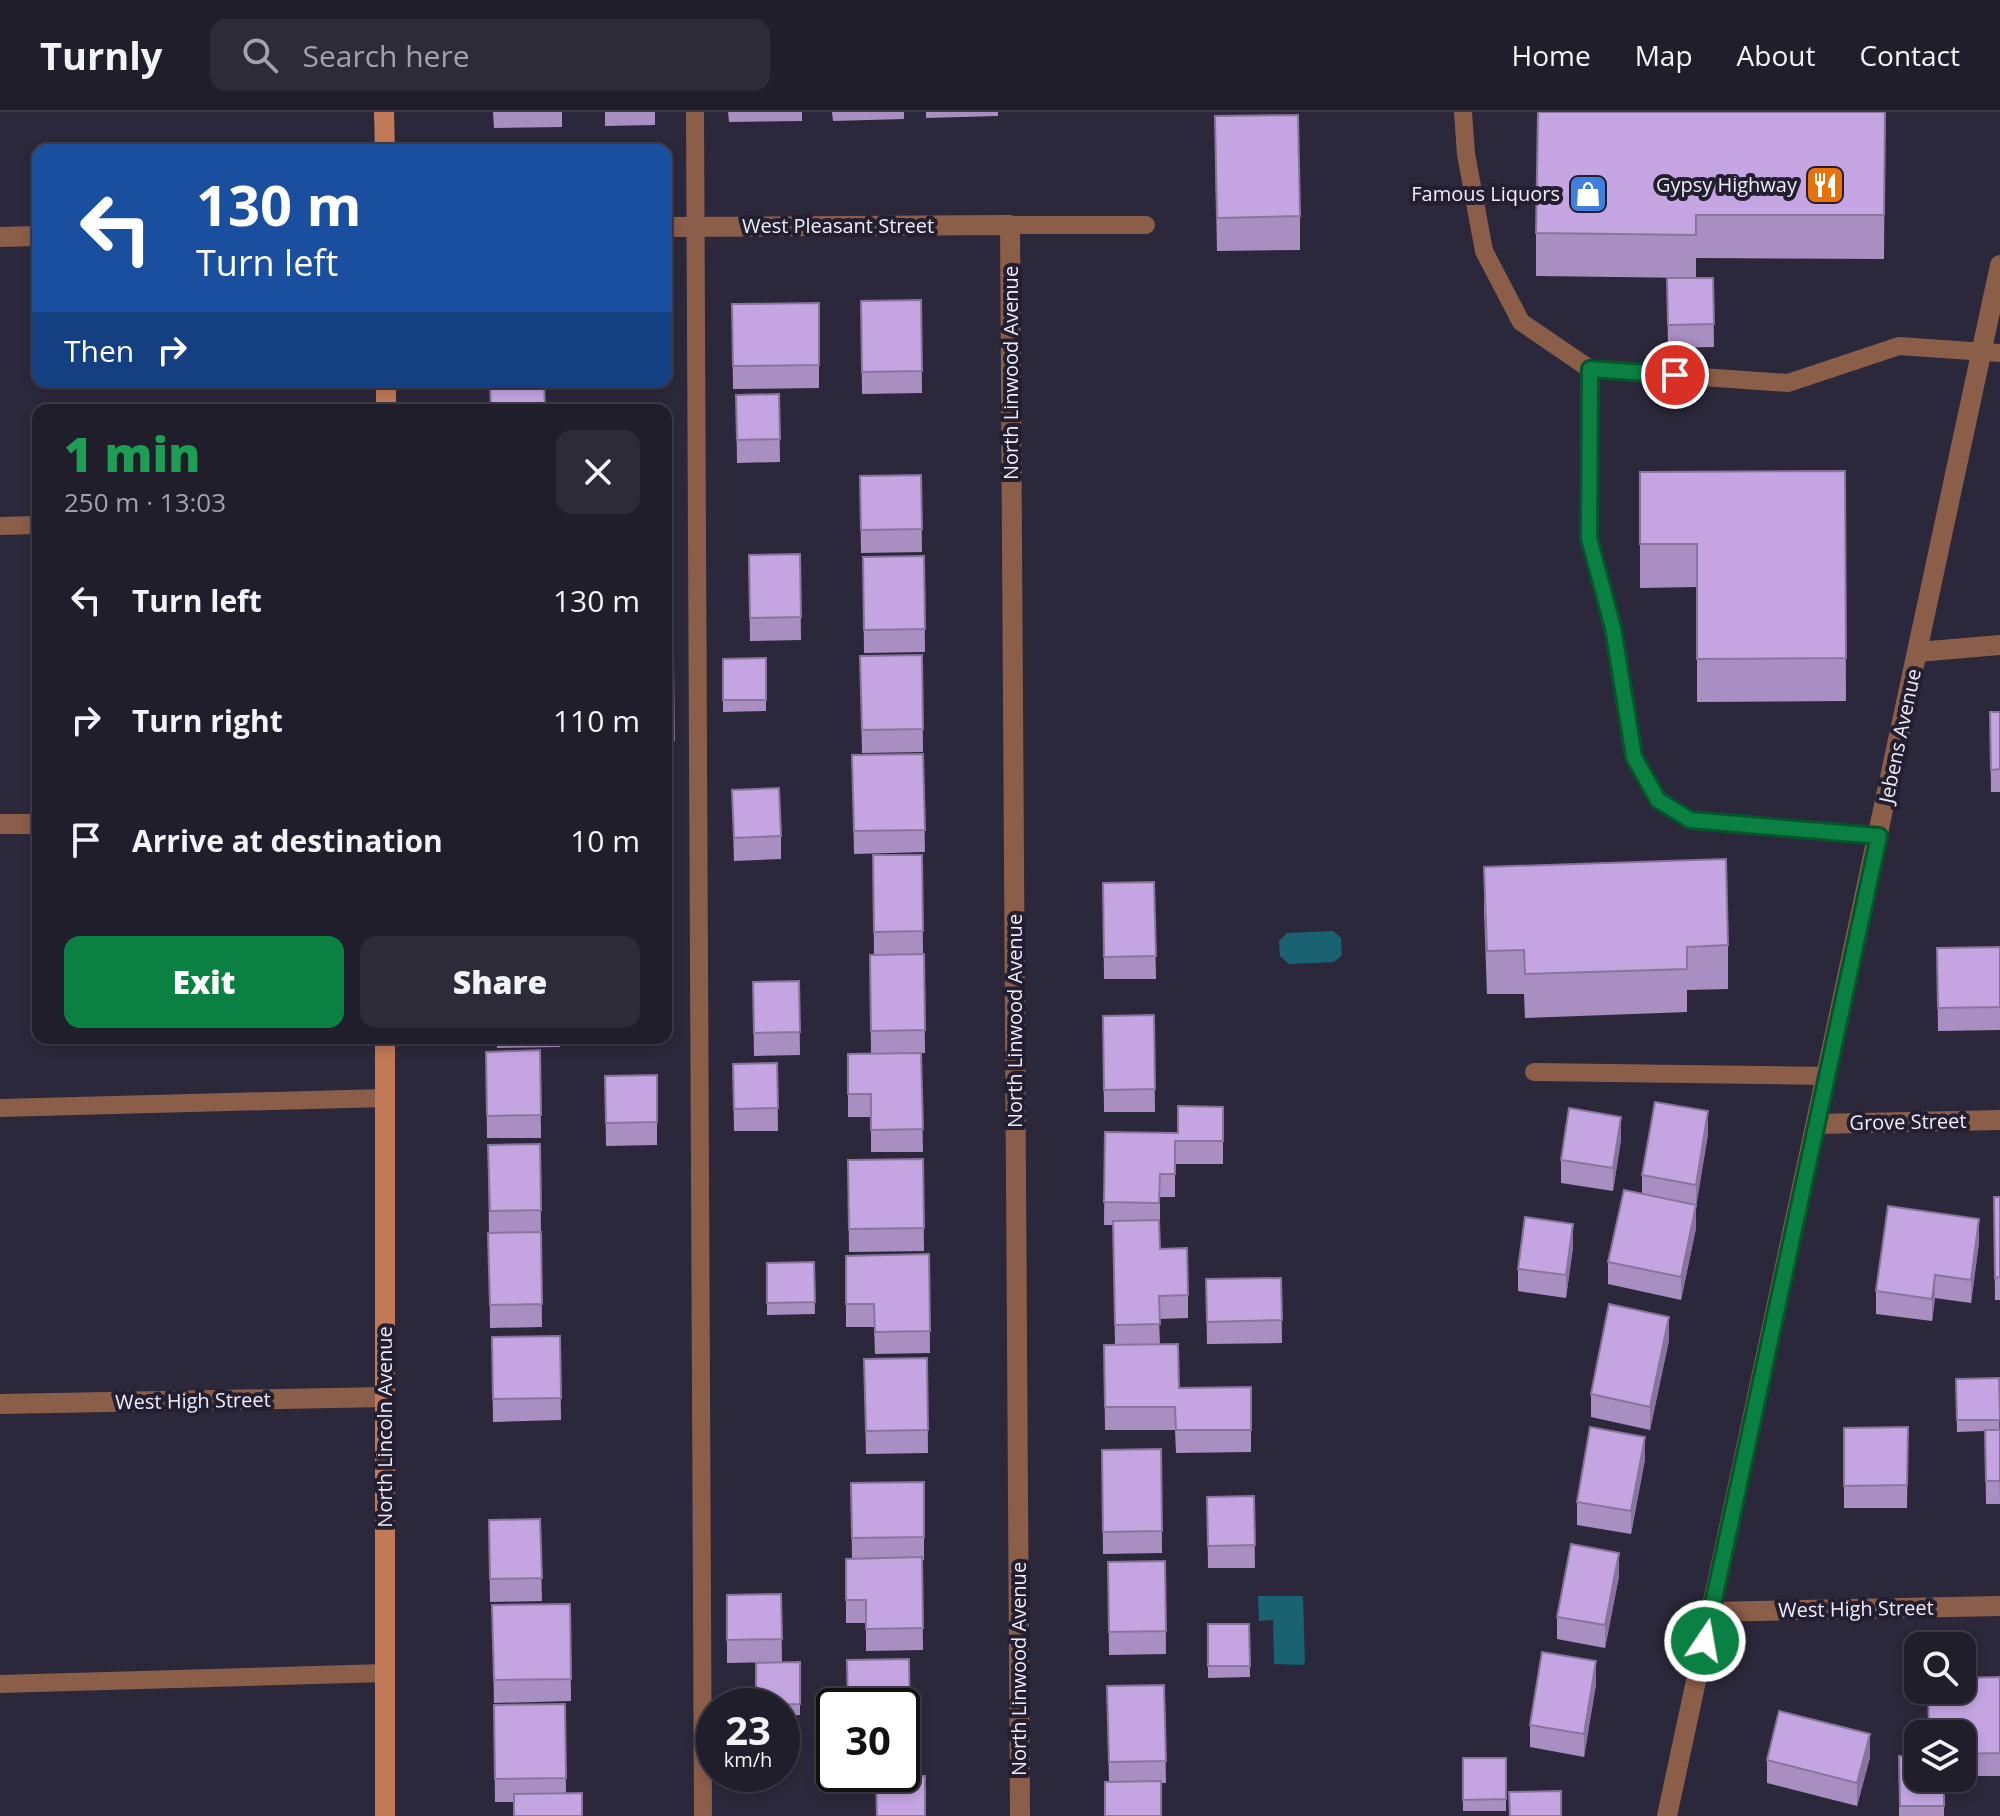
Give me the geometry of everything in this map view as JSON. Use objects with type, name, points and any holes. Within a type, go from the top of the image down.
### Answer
[{"type":"street","points":[[384,112],[385,144]]},
{"type":"street","name":"West Pleasant Street","points":[[672,227],[1010,225]]},
{"type":"street","name":"North Linwood Avenue","points":[[1010,225],[1020,1816]]},
{"type":"street","points":[[0,237],[32,236]]},
{"type":"street","name":"Jebens Avenue","points":[[1667,1816],[1918,652],[1990,352],[2000,265]]},
{"type":"street","points":[[1918,652],[2000,645]]},
{"type":"street","points":[[0,824],[32,824]]},
{"type":"street","name":"North Lincoln Avenue","points":[[385,1044],[385,1816]]},
{"type":"street","name":"Grove Street","points":[[1816,1124],[2000,1120]]},
{"type":"street","name":"West High Street","points":[[0,1404],[385,1397]]},
{"type":"street","name":"West High Street","points":[[1711,1612],[2000,1606]]},
{"type":"lane","points":[[695,112],[703,1816]]},
{"type":"lane","points":[[1463,112],[1466,154],[1484,251],[1521,322],[1590,369],[1788,383],[1899,346],[1990,352]]},
{"type":"lane","points":[[1010,225],[1146,225]]},
{"type":"lane","points":[[1590,369],[1589,538],[1613,628],[1634,757],[1658,800],[1690,820],[1879,836]]},
{"type":"lane","points":[[0,526],[32,525]]},
{"type":"lane","points":[[1534,1072],[1827,1076]]},
{"type":"lane","points":[[0,1108],[385,1098]]},
{"type":"lane","points":[[0,1684],[385,1673]]},
{"type":"water","points":[[1333,931],[1341,938],[1342,955],[1334,962],[1289,964],[1280,956],[1279,941],[1287,933]]},
{"type":"water","points":[[1258,1596],[1303,1596],[1305,1662],[1302,1665],[1274,1664],[1273,1620],[1259,1621]]},
{"type":"building","points":[[1538,112],[1885,112],[1884,215],[1696,215],[1696,235],[1536,233]]},
{"type":"building","points":[[1298,115],[1300,216],[1217,218],[1215,116]]},
{"type":"building","points":[[1667,278],[1713,278],[1714,324],[1668,325]]},
{"type":"building","points":[[921,300],[922,371],[862,372],[861,301]]},
{"type":"building","points":[[819,303],[819,365],[733,366],[732,304]]},
{"type":"building","points":[[490,388],[544,388],[545,404],[491,404]]},
{"type":"building","points":[[779,394],[780,439],[737,440],[736,395]]},
{"type":"building","points":[[1845,471],[1846,658],[1697,659],[1697,544],[1640,544],[1640,472]]},
{"type":"building","points":[[921,475],[922,529],[861,530],[860,476]]},
{"type":"building","points":[[800,554],[801,617],[750,618],[749,555]]},
{"type":"building","points":[[924,556],[925,629],[864,630],[863,557]]},
{"type":"building","points":[[673,655],[674,740],[672,740]]},
{"type":"building","points":[[922,655],[923,729],[862,730],[860,656]]},
{"type":"building","points":[[766,658],[766,700],[723,700],[723,659]]},
{"type":"building","points":[[1990,712],[2000,712],[2000,769],[1991,770]]},
{"type":"building","points":[[923,754],[925,830],[854,831],[852,755]]},
{"type":"building","points":[[779,788],[781,836],[734,838],[732,790]]},
{"type":"building","points":[[873,855],[922,855],[923,931],[874,932]]},
{"type":"building","points":[[1726,859],[1728,945],[1687,947],[1687,969],[1525,974],[1524,950],[1487,951],[1484,867]]},
{"type":"building","points":[[1154,882],[1156,956],[1104,957],[1103,883]]},
{"type":"building","points":[[2000,947],[2000,1007],[1938,1008],[1937,948]]},
{"type":"building","points":[[924,954],[925,1030],[871,1031],[870,955]]},
{"type":"building","points":[[799,981],[800,1032],[754,1033],[753,982]]},
{"type":"building","points":[[1154,1015],[1155,1089],[1104,1090],[1103,1016]]},
{"type":"building","points":[[540,1050],[541,1115],[487,1116],[486,1052]]},
{"type":"building","points":[[921,1053],[923,1129],[871,1130],[871,1094],[848,1094],[848,1054]]},
{"type":"building","points":[[777,1063],[778,1108],[734,1109],[733,1064]]},
{"type":"building","points":[[657,1075],[657,1122],[606,1123],[605,1076]]},
{"type":"building","points":[[1655,1102],[1708,1111],[1696,1185],[1642,1175]]},
{"type":"building","points":[[1178,1106],[1223,1107],[1223,1141],[1175,1141],[1175,1174],[1160,1174],[1159,1203],[1104,1202],[1105,1132],[1178,1133]]},
{"type":"building","points":[[1569,1108],[1621,1117],[1613,1168],[1561,1160]]},
{"type":"building","points":[[540,1144],[541,1210],[490,1211],[488,1145]]},
{"type":"building","points":[[923,1159],[924,1228],[849,1229],[848,1160]]},
{"type":"building","points":[[1624,1190],[1696,1205],[1681,1277],[1608,1262]]},
{"type":"building","points":[[1994,1197],[2000,1197],[2000,1277],[1995,1278]]},
{"type":"building","points":[[1888,1206],[1979,1219],[1971,1280],[1935,1275],[1932,1299],[1876,1291]]},
{"type":"building","points":[[1525,1217],[1573,1224],[1566,1275],[1518,1269]]},
{"type":"building","points":[[1159,1220],[1160,1249],[1187,1248],[1188,1295],[1159,1296],[1160,1324],[1115,1325],[1113,1221]]},
{"type":"building","points":[[541,1232],[542,1304],[490,1305],[488,1233]]},
{"type":"building","points":[[929,1254],[930,1331],[875,1332],[874,1304],[846,1304],[846,1256]]},
{"type":"building","points":[[814,1262],[815,1302],[767,1303],[767,1263]]},
{"type":"building","points":[[1281,1278],[1282,1320],[1207,1322],[1206,1279]]},
{"type":"building","points":[[1609,1304],[1669,1317],[1650,1407],[1591,1394]]},
{"type":"building","points":[[560,1336],[561,1398],[493,1399],[492,1337]]},
{"type":"building","points":[[1178,1344],[1179,1388],[1251,1387],[1251,1430],[1176,1430],[1175,1407],[1105,1407],[1104,1345]]},
{"type":"building","points":[[927,1358],[928,1430],[866,1431],[864,1359]]},
{"type":"building","points":[[1999,1378],[2000,1420],[1957,1420],[1956,1379]]},
{"type":"building","points":[[1590,1427],[1645,1437],[1631,1511],[1577,1502]]},
{"type":"building","points":[[1908,1427],[1907,1485],[1844,1486],[1844,1428]]},
{"type":"building","points":[[1985,1430],[2000,1430],[2000,1481],[1986,1481]]},
{"type":"building","points":[[1161,1449],[1162,1531],[1103,1532],[1102,1450]]},
{"type":"building","points":[[924,1482],[924,1537],[852,1538],[851,1483]]},
{"type":"building","points":[[1254,1496],[1255,1545],[1208,1546],[1207,1497]]},
{"type":"building","points":[[540,1519],[542,1578],[490,1579],[489,1520]]},
{"type":"building","points":[[1571,1544],[1619,1553],[1605,1625],[1557,1617]]},
{"type":"building","points":[[922,1557],[923,1628],[866,1629],[866,1600],[846,1600],[846,1559]]},
{"type":"building","points":[[1165,1561],[1166,1631],[1109,1632],[1108,1562]]},
{"type":"building","points":[[781,1594],[782,1639],[727,1640],[727,1595]]},
{"type":"building","points":[[570,1604],[571,1679],[494,1680],[492,1605]]},
{"type":"building","points":[[1208,1624],[1249,1624],[1250,1666],[1208,1666]]},
{"type":"building","points":[[1542,1652],[1596,1661],[1584,1734],[1530,1725]]},
{"type":"building","points":[[909,1659],[909,1688],[848,1688],[847,1660]]},
{"type":"building","points":[[800,1662],[800,1688],[756,1688],[756,1663]]},
{"type":"building","points":[[2000,1677],[2000,1753],[1976,1754],[1976,1720],[1929,1720],[1928,1704],[1976,1704],[1976,1678]]},
{"type":"building","points":[[1164,1685],[1166,1761],[1109,1762],[1107,1686]]},
{"type":"building","points":[[565,1704],[566,1778],[495,1779],[494,1705]]},
{"type":"building","points":[[1779,1711],[1870,1734],[1857,1783],[1767,1760]]},
{"type":"building","points":[[1899,1756],[1904,1756],[1904,1792],[1944,1792],[1944,1806],[1900,1806]]},
{"type":"building","points":[[1463,1758],[1506,1758],[1506,1799],[1463,1800]]},
{"type":"building","points":[[920,1776],[925,1776],[925,1816],[877,1816],[876,1792],[920,1792]]},
{"type":"building","points":[[1161,1781],[1161,1816],[1105,1816],[1105,1782]]},
{"type":"building","points":[[1561,1791],[1561,1816],[1510,1816],[1509,1792]]},
{"type":"building","points":[[582,1793],[582,1816],[514,1816],[514,1794]]},
{"type":"place","name":"Gypsy Highway","points":[[1825,185]]},
{"type":"place","name":"Famous Liquors","points":[[1588,194]]},
{"type":"route","points":[[1675,375],[1590,369],[1589,538],[1613,628],[1634,757],[1658,800],[1690,820],[1879,836],[1705,1641]]}]
